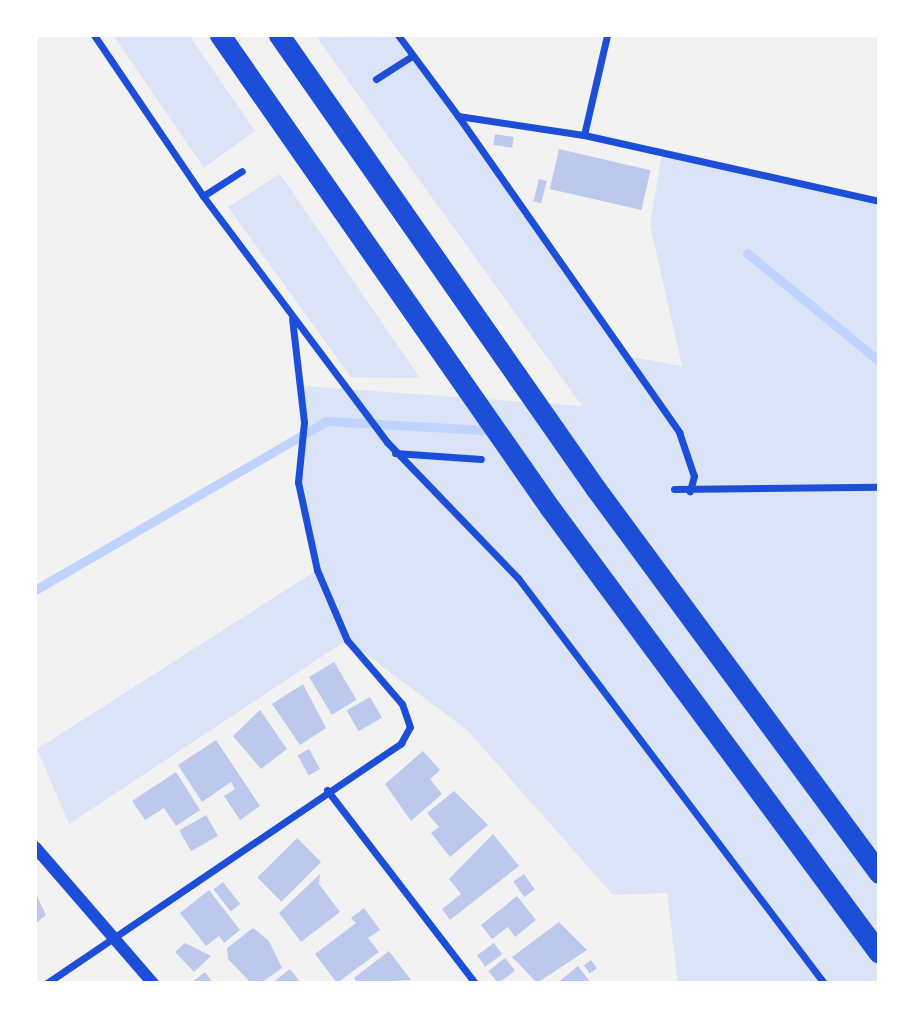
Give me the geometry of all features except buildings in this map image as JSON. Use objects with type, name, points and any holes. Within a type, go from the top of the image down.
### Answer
[{"type":"highway","points":[[220,35],[550,508],[879,953]]},
{"type":"highway","points":[[279,35],[596,489],[879,873]]},
{"type":"street","points":[[94,35],[203,197],[359,406],[396,453],[518,578],[824,983]]},
{"type":"street","points":[[398,35],[679,432],[689,453],[690,491]]},
{"type":"street","points":[[584,135],[607,35]]},
{"type":"street","points":[[376,79],[412,56]]},
{"type":"street","points":[[457,116],[584,135],[879,201]]},
{"type":"street","points":[[203,197],[242,171]]},
{"type":"street","points":[[47,983],[327,790],[401,743],[410,727],[402,704],[347,640],[334,612],[302,513],[299,452],[304,422],[292,318]]},
{"type":"street","points":[[396,453],[481,458]]},
{"type":"street","points":[[674,489],[690,491],[879,487]]},
{"type":"street","points":[[327,790],[475,983]]},
{"type":"street","points":[[35,847],[116,935],[153,983]]},
{"type":"shaded area","points":[[113,35],[189,35],[255,131],[204,168]]},
{"type":"shaded area","points":[[315,35],[398,35],[626,356],[682,366],[650,225],[662,153],[879,201],[879,983],[678,983],[667,893],[613,895],[467,730],[347,640],[69,824],[37,749],[317,570],[298,482],[303,386],[582,406]]},
{"type":"shaded area","points":[[280,174],[420,378],[351,377],[228,207]]},
{"type":"waterway","points":[[747,253],[879,361]]},
{"type":"waterway","points":[[35,590],[326,421],[484,430]]}]
